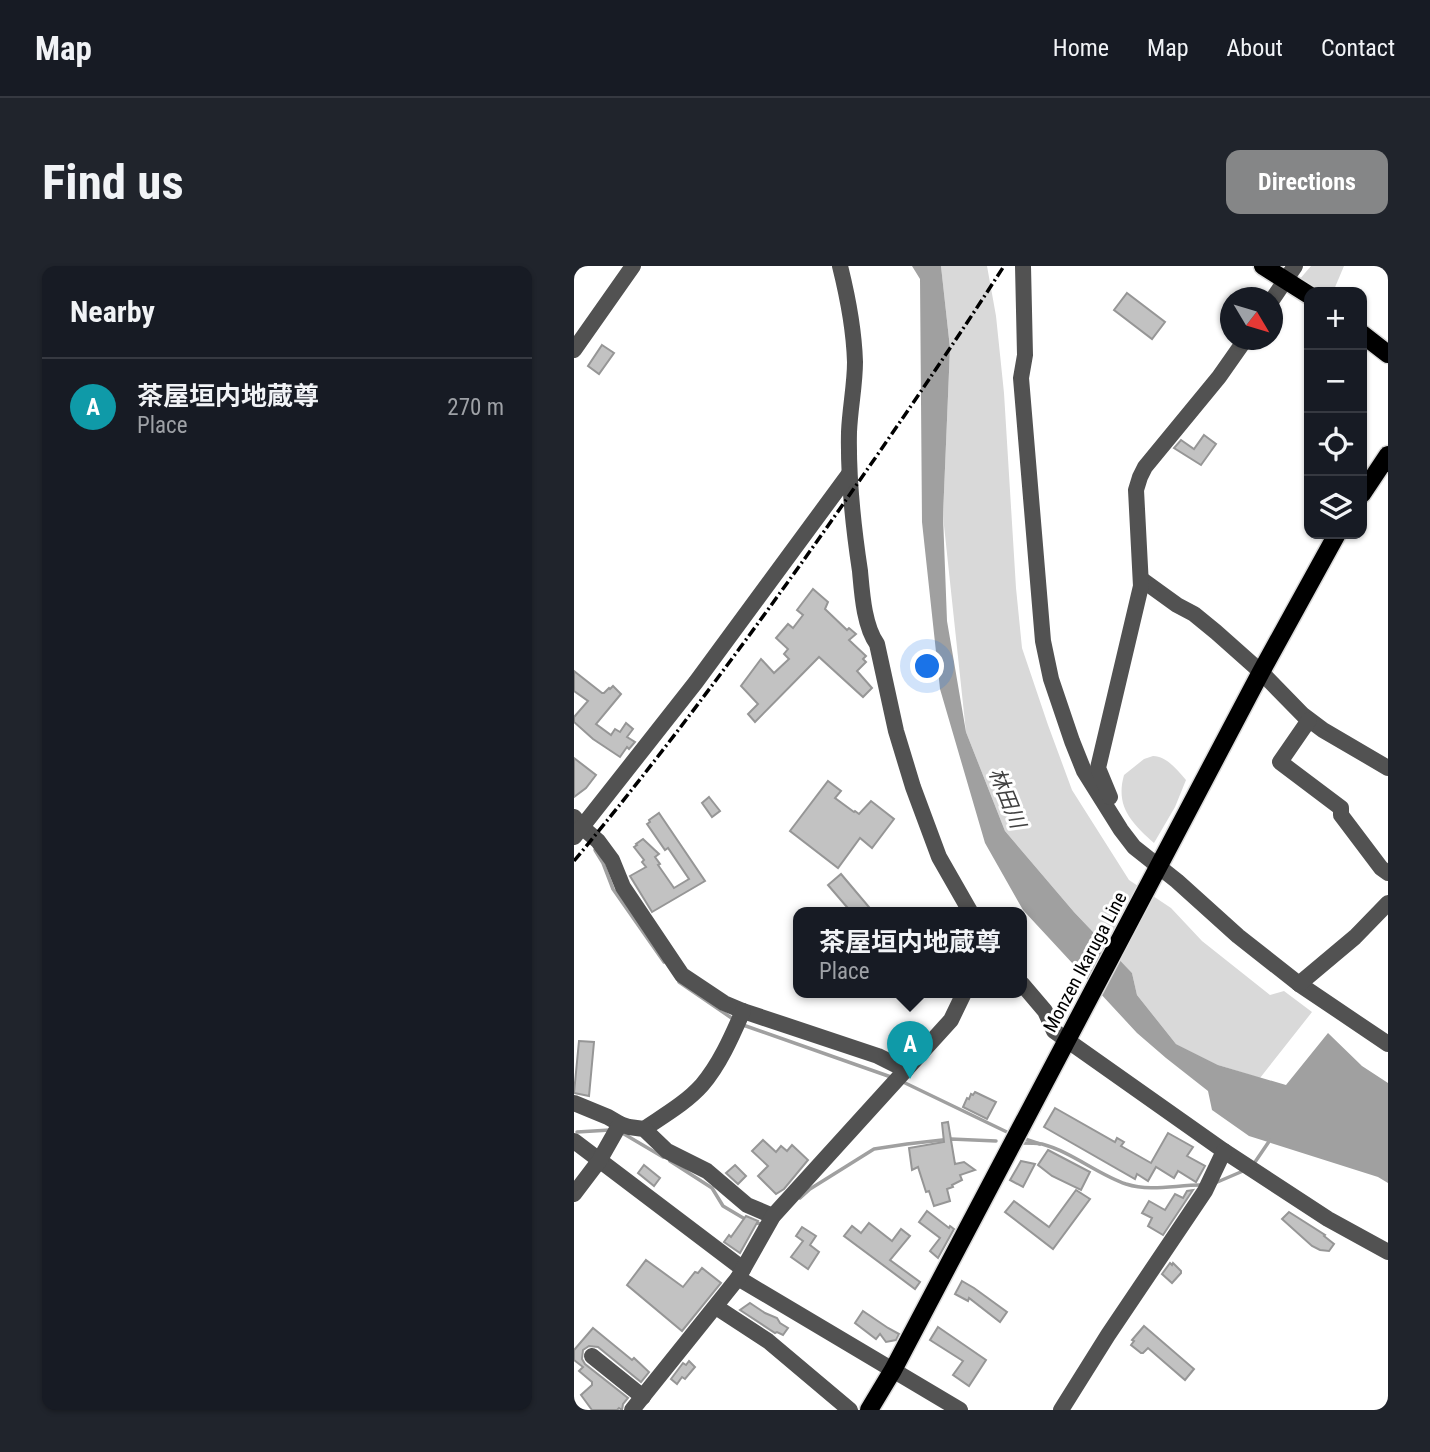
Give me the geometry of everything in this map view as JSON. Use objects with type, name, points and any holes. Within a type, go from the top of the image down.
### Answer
[{"type":"main road","points":[[1263,266],[1290,273],[1304,289]]},
{"type":"main road","points":[[1367,338],[1388,354]]},
{"type":"main road","points":[[1367,486],[1388,455]]},
{"type":"main road","name":"Monzen Ikaruga Line","points":[[869,1410],[1334,539]]},
{"type":"street","points":[[574,350],[633,266]]},
{"type":"street","points":[[840,266],[852,316],[855,364],[849,430],[849,474],[863,600],[872,636],[877,644],[896,731],[913,787],[939,857],[968,907]]},
{"type":"street","points":[[1023,266],[1025,355],[1021,377],[1043,641],[1052,679],[1084,771],[1121,830],[1157,870],[1177,881],[1238,936],[1300,984],[1385,1035]]},
{"type":"street","points":[[1121,830],[1119,817],[1098,768],[1141,586],[1136,490],[1145,467],[1238,350]]},
{"type":"street","points":[[849,474],[704,671],[577,827],[598,841],[612,860],[623,887],[682,975],[724,1003],[878,1056],[906,1070]]},
{"type":"street","points":[[1141,579],[1194,614],[1322,730],[1388,768]]},
{"type":"street","points":[[1309,720],[1280,762],[1341,808],[1342,815],[1381,868],[1388,873]]},
{"type":"street","points":[[1300,984],[1388,903]]},
{"type":"street","points":[[1027,990],[1045,1011],[1054,1031],[1069,1038],[1224,1152],[1328,1219],[1388,1252]]},
{"type":"street","points":[[632,1410],[741,1274],[774,1216],[951,1020],[962,998]]},
{"type":"street","points":[[644,1129],[702,1085],[718,1061],[743,1011]]},
{"type":"street","points":[[574,1103],[620,1124],[644,1129],[667,1151],[707,1171],[747,1205],[774,1216]]},
{"type":"street","points":[[574,1194],[599,1161],[620,1124]]},
{"type":"street","points":[[574,1141],[741,1274],[960,1410]]},
{"type":"street","points":[[1061,1410],[1205,1191],[1224,1152]]},
{"type":"street","points":[[716,1307],[768,1341],[850,1410]]},
{"type":"street","points":[[592,1356],[643,1397]]},
{"type":"shaded area","points":[[912,266],[941,266],[950,348],[943,516],[947,621],[966,732],[1005,831],[1074,912],[1132,973],[1137,995],[1176,1044],[1218,1065],[1286,1085],[1328,1033],[1362,1066],[1388,1083],[1388,1183],[1378,1177],[1249,1136],[1212,1110],[1208,1091],[1137,1033],[1027,914],[1027,907],[1021,907],[985,843],[940,689],[922,522],[920,279]]},
{"type":"shaded area","points":[[941,266],[987,266],[996,316],[1004,393],[1022,648],[1072,790],[1129,880],[1171,908],[1202,941],[1270,995],[1284,991],[1312,1012],[1260,1078],[1218,1065],[1176,1044],[1137,995],[1132,973],[1074,912],[1005,831],[966,732],[943,516],[950,348]]},
{"type":"shaded area","points":[[1311,266],[1344,266],[1335,287],[1310,287],[1299,280]]},
{"type":"shaded area","points":[[1153,756],[1167,761],[1186,780],[1175,807],[1154,843],[1127,814],[1122,796],[1124,775],[1144,759]]},
{"type":"building","points":[[1127,293],[1165,322],[1152,339],[1114,310]]},
{"type":"building","points":[[602,345],[614,353],[599,374],[588,366]]},
{"type":"building","points":[[1204,435],[1216,444],[1201,465],[1174,448],[1181,440],[1194,449]]},
{"type":"building","points":[[813,589],[828,602],[825,609],[847,630],[849,628],[856,634],[849,640],[866,656],[863,659],[866,662],[857,671],[872,688],[863,697],[819,657],[755,722],[748,714],[758,704],[741,686],[761,659],[774,673],[789,659],[784,654],[788,649],[776,638],[788,624],[793,628],[803,615],[797,610]]},
{"type":"building","points":[[574,671],[602,693],[613,686],[621,694],[596,724],[611,735],[615,729],[620,732],[626,723],[633,729],[627,737],[635,742],[629,749],[627,747],[620,757],[574,722],[574,717],[588,701],[574,691]]},
{"type":"building","points":[[574,758],[596,775],[586,788],[574,797]]},
{"type":"building","points":[[828,781],[841,791],[835,798],[854,812],[859,814],[871,801],[894,819],[872,848],[860,838],[838,868],[790,831]]},
{"type":"building","points":[[709,797],[720,811],[712,817],[702,803]]},
{"type":"building","points":[[659,813],[705,881],[652,912],[630,876],[646,867],[634,847],[636,844],[643,839],[659,854],[655,857],[660,864],[658,865],[674,888],[689,879],[668,848],[665,850],[647,824]]},
{"type":"building","points":[[841,874],[869,907],[847,907],[828,885]]},
{"type":"building","points":[[579,1041],[594,1042],[589,1096],[574,1093]]},
{"type":"building","points":[[975,1092],[996,1102],[987,1119],[963,1107],[967,1098]]},
{"type":"building","points":[[1055,1108],[1115,1142],[1117,1138],[1124,1142],[1121,1146],[1151,1163],[1168,1133],[1193,1147],[1187,1156],[1205,1166],[1196,1182],[1178,1171],[1174,1178],[1156,1167],[1148,1181],[1137,1174],[1135,1179],[1044,1127]]},
{"type":"building","points":[[948,1122],[955,1164],[964,1162],[975,1170],[960,1175],[962,1180],[947,1189],[950,1201],[934,1206],[918,1167],[912,1170],[909,1148],[944,1142],[942,1123]]},
{"type":"building","points":[[763,1140],[776,1152],[781,1146],[787,1151],[792,1145],[808,1160],[784,1189],[776,1194],[758,1176],[768,1166],[752,1151]]},
{"type":"building","points":[[1048,1150],[1090,1172],[1081,1190],[1052,1176],[1038,1165]]},
{"type":"building","points":[[1021,1161],[1035,1164],[1023,1187],[1010,1180]]},
{"type":"building","points":[[644,1165],[660,1178],[654,1186],[638,1173]]},
{"type":"building","points":[[735,1165],[746,1176],[738,1184],[726,1173]]},
{"type":"building","points":[[1076,1190],[1090,1199],[1053,1249],[1005,1212],[1014,1201],[1049,1227]]},
{"type":"building","points":[[1193,1190],[1163,1235],[1148,1226],[1152,1218],[1142,1213],[1149,1201],[1165,1210],[1175,1194],[1183,1198],[1187,1191]]},
{"type":"building","points":[[927,1211],[954,1229],[938,1258],[930,1251],[940,1238],[919,1222]]},
{"type":"building","points":[[1289,1212],[1325,1235],[1334,1244],[1329,1251],[1312,1246],[1282,1219]]},
{"type":"building","points":[[746,1216],[758,1221],[740,1253],[724,1242],[729,1235],[731,1237]]},
{"type":"building","points":[[869,1223],[892,1241],[901,1229],[910,1236],[890,1260],[920,1282],[915,1289],[844,1236],[852,1226],[861,1233]]},
{"type":"building","points":[[802,1227],[816,1236],[810,1245],[819,1252],[808,1269],[791,1257],[803,1241],[796,1236]]},
{"type":"building","points":[[646,1260],[683,1287],[695,1272],[698,1273],[702,1268],[721,1283],[682,1331],[627,1285]]},
{"type":"building","points":[[1170,1263],[1181,1271],[1172,1283],[1162,1274]]},
{"type":"building","points":[[962,1281],[1007,1312],[1000,1322],[969,1298],[968,1301],[955,1294]]},
{"type":"building","points":[[750,1303],[777,1318],[788,1328],[783,1335],[775,1333],[740,1310]]},
{"type":"building","points":[[863,1311],[899,1334],[896,1340],[886,1342],[880,1334],[876,1339],[855,1323]]},
{"type":"building","points":[[1144,1326],[1194,1369],[1185,1380],[1148,1348],[1141,1353],[1131,1345]]},
{"type":"building","points":[[938,1327],[986,1360],[969,1386],[953,1375],[963,1361],[930,1340]]},
{"type":"building","points":[[593,1328],[649,1372],[641,1382],[598,1347],[589,1346],[583,1350],[582,1359],[585,1364],[628,1398],[622,1410],[592,1410],[581,1395],[592,1382],[579,1371],[583,1367],[574,1360],[574,1350]]},
{"type":"building","points":[[689,1361],[695,1367],[677,1384],[671,1379],[683,1363],[686,1365]]},
{"type":"waterway","points":[[595,850],[613,889],[664,962]]},
{"type":"waterway","points":[[679,982],[733,1019]]},
{"type":"waterway","points":[[743,1025],[891,1077]]},
{"type":"waterway","points":[[901,1081],[1011,1134]]},
{"type":"waterway","points":[[577,1132],[610,1130]]},
{"type":"waterway","points":[[624,1134],[663,1157]]},
{"type":"waterway","points":[[1022,1138],[1040,1144]]},
{"type":"waterway","points":[[800,1198],[874,1149],[951,1139],[996,1141]]},
{"type":"waterway","points":[[1253,1165],[1270,1140]]},
{"type":"waterway","points":[[1021,1143],[1042,1144],[1053,1148],[1126,1184],[1154,1188],[1201,1185]]},
{"type":"waterway","points":[[670,1161],[712,1188],[723,1206],[750,1222],[762,1224]]},
{"type":"waterway","points":[[1215,1183],[1243,1171]]},
{"type":"railway","points":[[574,861],[671,739],[825,530],[1004,266]]},
{"type":"place","name":"茶屋垣内地蔵尊","points":[[910,1079]]},
{"type":"water label","name":"林田川","points":[[1007,798]]}]
